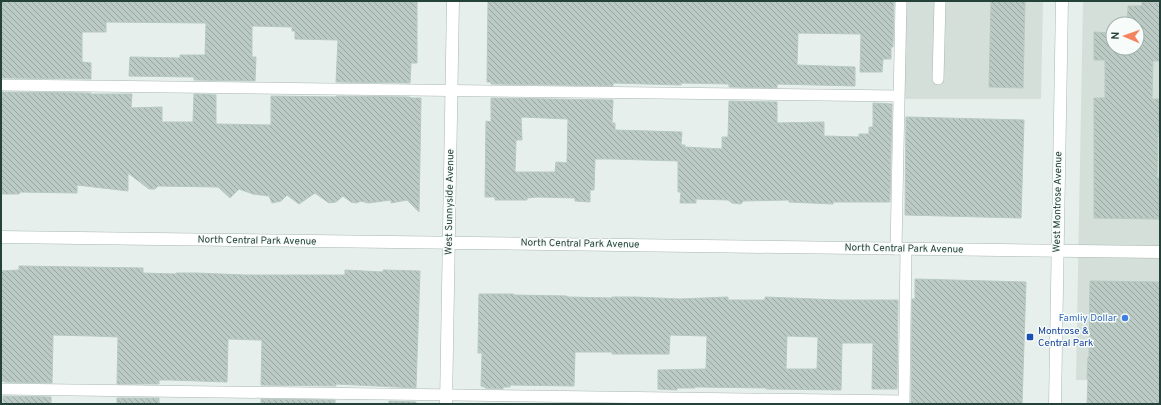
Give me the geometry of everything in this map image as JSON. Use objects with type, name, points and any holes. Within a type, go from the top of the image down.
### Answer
[{"type":"street","name":"West Sunnyside Avenue","points":[[446,400],[454,1]]},
{"type":"street","name":"West Montrose Avenue","points":[[1055,404],[1062,1]]},
{"type":"street","name":"North Central Park Avenue","points":[[1,237],[1160,252]]},
{"type":"lane","points":[[1,389],[446,400],[904,402],[899,96],[901,1]]},
{"type":"lane","points":[[938,79],[940,1]]},
{"type":"lane","points":[[1,85],[899,96]]},
{"type":"shaded area","points":[[905,1],[1043,1],[1041,99],[903,99]]},
{"type":"shaded area","points":[[1083,1],[1160,1],[1160,381],[1076,380]]},
{"type":"building","points":[[2,1],[417,1],[417,63],[411,63],[410,83],[336,82],[338,40],[295,39],[295,31],[292,31],[292,27],[252,26],[252,57],[256,57],[255,81],[194,80],[194,77],[129,76],[130,57],[180,58],[180,55],[205,55],[206,23],[106,22],[106,32],[82,32],[82,62],[91,63],[91,79],[1,78]]},
{"type":"building","points":[[488,1],[894,1],[893,47],[891,47],[891,59],[883,59],[882,72],[860,72],[861,34],[798,33],[797,65],[855,67],[855,86],[777,84],[777,88],[729,87],[729,84],[681,83],[681,85],[613,83],[613,86],[491,84],[491,82],[487,82]]},
{"type":"building","points":[[991,1],[1025,1],[1023,88],[989,87]]},
{"type":"building","points":[[1142,2],[1160,3],[1160,61],[1153,61],[1152,99],[1160,99],[1160,133],[1158,133],[1157,178],[1159,178],[1159,219],[1094,218],[1094,98],[1105,98],[1105,60],[1094,60],[1094,32],[1105,33],[1105,56],[1145,56],[1145,16],[1127,16],[1128,6],[1142,6]]},
{"type":"building","points":[[1,92],[132,94],[131,108],[162,107],[162,122],[193,122],[194,94],[216,95],[216,124],[271,125],[271,96],[421,98],[419,212],[407,200],[391,203],[391,200],[368,203],[361,201],[356,203],[351,202],[343,196],[336,202],[329,203],[315,193],[299,204],[287,195],[281,201],[272,203],[269,196],[253,194],[239,189],[230,198],[218,187],[158,186],[155,189],[149,189],[128,173],[128,191],[77,185],[77,193],[20,192],[19,194],[1,194]]},
{"type":"building","points":[[491,98],[613,100],[612,123],[615,123],[615,130],[682,132],[681,145],[685,145],[685,147],[722,149],[722,137],[728,137],[729,101],[777,102],[777,123],[824,122],[824,136],[859,137],[859,134],[869,134],[869,127],[873,127],[873,103],[892,104],[890,202],[833,202],[833,204],[789,202],[789,200],[743,201],[741,204],[732,203],[728,200],[696,199],[696,203],[680,203],[681,192],[678,192],[678,161],[613,159],[595,159],[594,190],[590,190],[590,202],[575,201],[575,198],[537,197],[527,198],[527,200],[495,200],[495,197],[485,197],[486,121],[491,122]],"holes":[[[521,117],[568,119],[567,163],[556,162],[555,172],[515,172],[516,140],[522,140]]]},
{"type":"building","points":[[906,117],[1024,120],[1021,218],[905,215]]},
{"type":"building","points":[[19,266],[143,268],[143,273],[245,275],[345,275],[345,270],[383,272],[383,270],[420,271],[416,388],[336,384],[336,386],[261,385],[262,340],[228,339],[227,382],[159,380],[159,384],[117,384],[118,337],[53,335],[52,383],[4,382],[1,381],[1,271],[19,270]]},
{"type":"building","points":[[915,279],[1026,282],[1022,404],[911,404],[912,299],[915,299]]},
{"type":"building","points":[[1090,281],[1160,282],[1160,404],[1087,404]]},
{"type":"building","points":[[479,294],[680,299],[728,297],[728,300],[765,300],[765,297],[839,300],[898,300],[897,389],[872,389],[873,343],[842,343],[841,390],[695,387],[677,388],[677,390],[658,389],[658,370],[706,369],[707,336],[670,335],[669,354],[612,354],[612,352],[575,352],[574,386],[510,385],[510,387],[503,387],[503,389],[485,388],[481,386],[482,353],[478,353]],"holes":[[[787,336],[818,337],[817,369],[786,369]]]},
{"type":"building","points":[[3,396],[51,397],[51,404],[3,404]]},
{"type":"building","points":[[117,398],[159,398],[159,404],[117,404]]},
{"type":"building","points":[[261,399],[335,400],[335,404],[261,404]]},
{"type":"building","points":[[389,401],[416,402],[416,404],[389,404]]},
{"type":"place","name":"Famliy Dollar","points":[[1125,318]]},
{"type":"place","name":"Montrose & Central Park","points":[[1030,337]]}]
